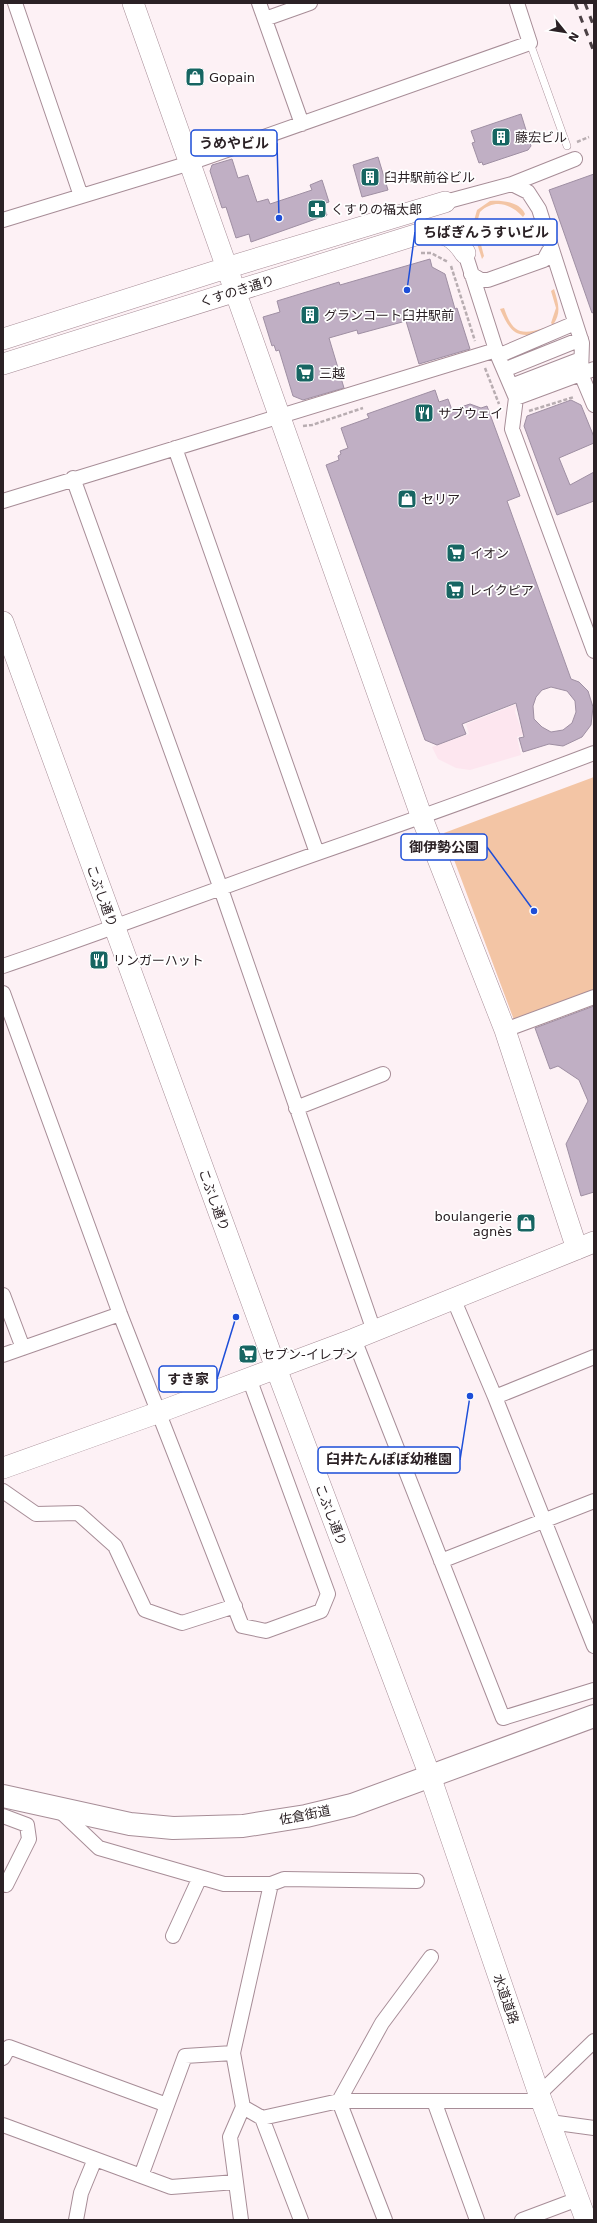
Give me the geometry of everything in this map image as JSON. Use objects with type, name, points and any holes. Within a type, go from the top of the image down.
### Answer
[{"type":"main road","name":"佐倉街道","points":[[3,1796],[130,1824],[173,1828],[243,1826],[306,1816],[352,1805],[594,1716]]},
{"type":"street","points":[[15,3],[82,196]]},
{"type":"street","points":[[3,1468],[157,1413],[354,1339],[453,1298],[589,1248],[422,818],[133,3]]},
{"type":"street","points":[[259,3],[302,124]]},
{"type":"street","points":[[265,19],[310,3]]},
{"type":"street","points":[[3,220],[190,163],[530,43],[517,3]]},
{"type":"street","points":[[445,202],[512,184],[575,158]]},
{"type":"street","points":[[512,184],[528,192],[534,200],[588,360],[588,372],[594,405]]},
{"type":"street","name":"くすのき通り","points":[[3,339],[226,268],[445,202]]},
{"type":"street","name":"くすのき通り","points":[[3,364],[425,232],[446,233],[458,243],[465,253]]},
{"type":"street","points":[[471,274],[481,280],[488,280],[544,260],[551,247]]},
{"type":"street","points":[[465,253],[497,353],[513,392],[512,429],[594,651]]},
{"type":"street","points":[[3,501],[73,478],[497,353],[576,323]]},
{"type":"street","points":[[504,370],[581,341]]},
{"type":"street","points":[[513,392],[588,360]]},
{"type":"street","points":[[513,392],[588,372]]},
{"type":"street","points":[[175,448],[317,854]]},
{"type":"street","points":[[73,478],[221,889],[374,1331]]},
{"type":"street","name":"こぶし通り","points":[[3,622],[114,929],[276,1368],[430,1776]]},
{"type":"street","points":[[3,966],[114,929],[317,854],[422,818],[594,753]]},
{"type":"street","points":[[3,993],[157,1413],[242,1626],[266,1631],[321,1611],[328,1594],[249,1378]]},
{"type":"street","points":[[505,1030],[594,997]]},
{"type":"street","points":[[296,1108],[383,1074]]},
{"type":"street","points":[[3,1295],[23,1348]]},
{"type":"street","points":[[453,1298],[496,1397],[544,1521],[592,1637]]},
{"type":"street","points":[[3,1355],[120,1314]]},
{"type":"street","points":[[354,1339],[503,1718],[594,1690]]},
{"type":"street","points":[[496,1397],[594,1357]]},
{"type":"street","points":[[3,1492],[36,1514],[78,1512],[115,1546],[145,1610],[182,1622],[235,1606]]},
{"type":"street","points":[[441,1561],[594,1501]]},
{"type":"street","name":"水道道路","points":[[430,1776],[540,2097],[586,2220]]},
{"type":"street","points":[[57,1808],[99,1848],[224,1884],[271,1884],[284,1879],[417,1881]]},
{"type":"street","points":[[3,1816],[27,1825],[29,1839],[6,1886]]},
{"type":"street","points":[[174,1936],[200,1877]]},
{"type":"street","points":[[241,2220],[230,2137],[243,2107],[233,2053],[271,1884]]},
{"type":"street","points":[[339,2101],[382,2023],[431,1957]]},
{"type":"street","points":[[262,2118],[339,2101],[434,2101],[540,2097],[594,2041]]},
{"type":"street","points":[[3,2058],[9,2047],[167,2105]]},
{"type":"street","points":[[141,2176],[185,2056],[233,2053]]},
{"type":"street","points":[[339,2101],[385,2220]]},
{"type":"street","points":[[434,2101],[477,2220]]},
{"type":"street","points":[[243,2107],[262,2118],[301,2220]]},
{"type":"street","points":[[550,2122],[594,2128]]},
{"type":"street","points":[[3,2125],[171,2187],[236,2182]]},
{"type":"street","points":[[76,2220],[81,2193],[95,2159]]},
{"type":"street","points":[[522,2220],[578,2200]]},
{"type":"lane","points":[[530,43],[567,146]]},
{"type":"path","points":[[415,253],[431,253],[450,263],[476,345]]},
{"type":"path","points":[[477,370],[484,367],[500,406]]},
{"type":"path","points":[[524,413],[575,397]]},
{"type":"path","points":[[299,426],[312,425],[365,408]]},
{"type":"shaded area","points":[[490,201],[515,204],[523,210],[525,214],[523,217],[513,208],[502,204],[491,205],[480,212],[476,226],[484,256],[482,259],[472,228],[477,210]]},
{"type":"shaded area","points":[[554,289],[558,303],[558,316],[553,325],[551,323],[556,308],[551,291]]},
{"type":"shaded area","points":[[504,308],[510,322],[518,330],[529,332],[544,328],[545,331],[528,335],[516,333],[508,324],[500,309]]},
{"type":"shaded area","points":[[517,704],[515,712],[521,728],[526,734],[517,737],[521,755],[470,770],[456,768],[438,759],[432,747],[469,734],[466,724]]},
{"type":"shaded area","points":[[594,777],[594,990],[514,1020],[444,833]]},
{"type":"building","name":"藤宏ビル","points":[[521,114],[531,146],[528,150],[483,165],[482,162],[479,163],[472,143],[475,142],[471,131]]},
{"type":"building","name":"臼井駅前谷ビル","points":[[378,157],[388,190],[362,197],[353,165]]},
{"type":"building","points":[[232,159],[238,178],[248,175],[257,202],[268,199],[270,204],[312,190],[310,185],[322,180],[329,202],[323,204],[327,215],[251,242],[249,234],[236,238],[226,207],[222,208],[210,171],[212,165]]},
{"type":"building","points":[[594,174],[594,312],[592,313],[549,190]]},
{"type":"building","points":[[430,259],[432,267],[445,274],[455,309],[457,308],[470,349],[419,364],[406,321],[358,334],[357,330],[329,338],[344,388],[303,400],[293,396],[279,350],[276,351],[274,345],[272,346],[263,317],[280,312],[277,301],[339,282],[340,285]]},
{"type":"building","name":"レイクピア","points":[[435,390],[439,402],[448,399],[452,410],[470,404],[481,408],[487,406],[520,496],[507,501],[571,679],[579,682],[588,691],[593,707],[591,725],[582,737],[563,746],[549,744],[523,752],[519,738],[524,737],[516,703],[462,724],[466,734],[437,745],[425,740],[326,465],[339,460],[338,456],[341,454],[340,451],[348,448],[341,428],[369,418],[367,414]],"holes":[[[551,687],[567,691],[575,701],[576,712],[572,723],[563,730],[551,732],[542,727],[534,719],[533,706],[536,697],[542,690]]]},
{"type":"building","points":[[571,400],[581,405],[594,437],[594,443],[559,458],[570,485],[594,472],[594,501],[557,515],[524,426],[527,416]]},
{"type":"building","points":[[594,1006],[594,1192],[581,1196],[566,1144],[588,1101],[579,1080],[558,1066],[550,1069],[535,1028]]},
{"type":"railway","points":[[575,3],[594,52]]},
{"type":"railway","points":[[585,3],[594,27]]},
{"type":"place","name":"Gopain","points":[[195,77]]},
{"type":"place","name":"藤宏ビル","points":[[501,137]]},
{"type":"place","name":"臼井駅前谷ビル","points":[[370,177]]},
{"type":"place","name":"くすりの福太郎","points":[[317,209]]},
{"type":"place","name":"うめやビル","points":[[279,218]]},
{"type":"place","name":"ちばぎんうすいビル","points":[[407,290]]},
{"type":"place","name":"グランコート臼井駅前","points":[[310,315]]},
{"type":"place","name":"三越","points":[[305,373]]},
{"type":"place","name":"サブウェイ","points":[[424,413]]},
{"type":"place","name":"セリア","points":[[407,499]]},
{"type":"place","name":"イオン","points":[[456,553]]},
{"type":"place","name":"レイクピア","points":[[455,590]]},
{"type":"place","name":"御伊勢公園","points":[[534,911]]},
{"type":"place","name":"リンガーハット","points":[[99,960]]},
{"type":"place","name":"boulangerie agnès","points":[[526,1223]]},
{"type":"place","name":"すき家","points":[[236,1317]]},
{"type":"place","name":"セブン-イレブン","points":[[248,1354]]},
{"type":"place","name":"臼井たんぽぽ幼稚園","points":[[470,1396]]}]
